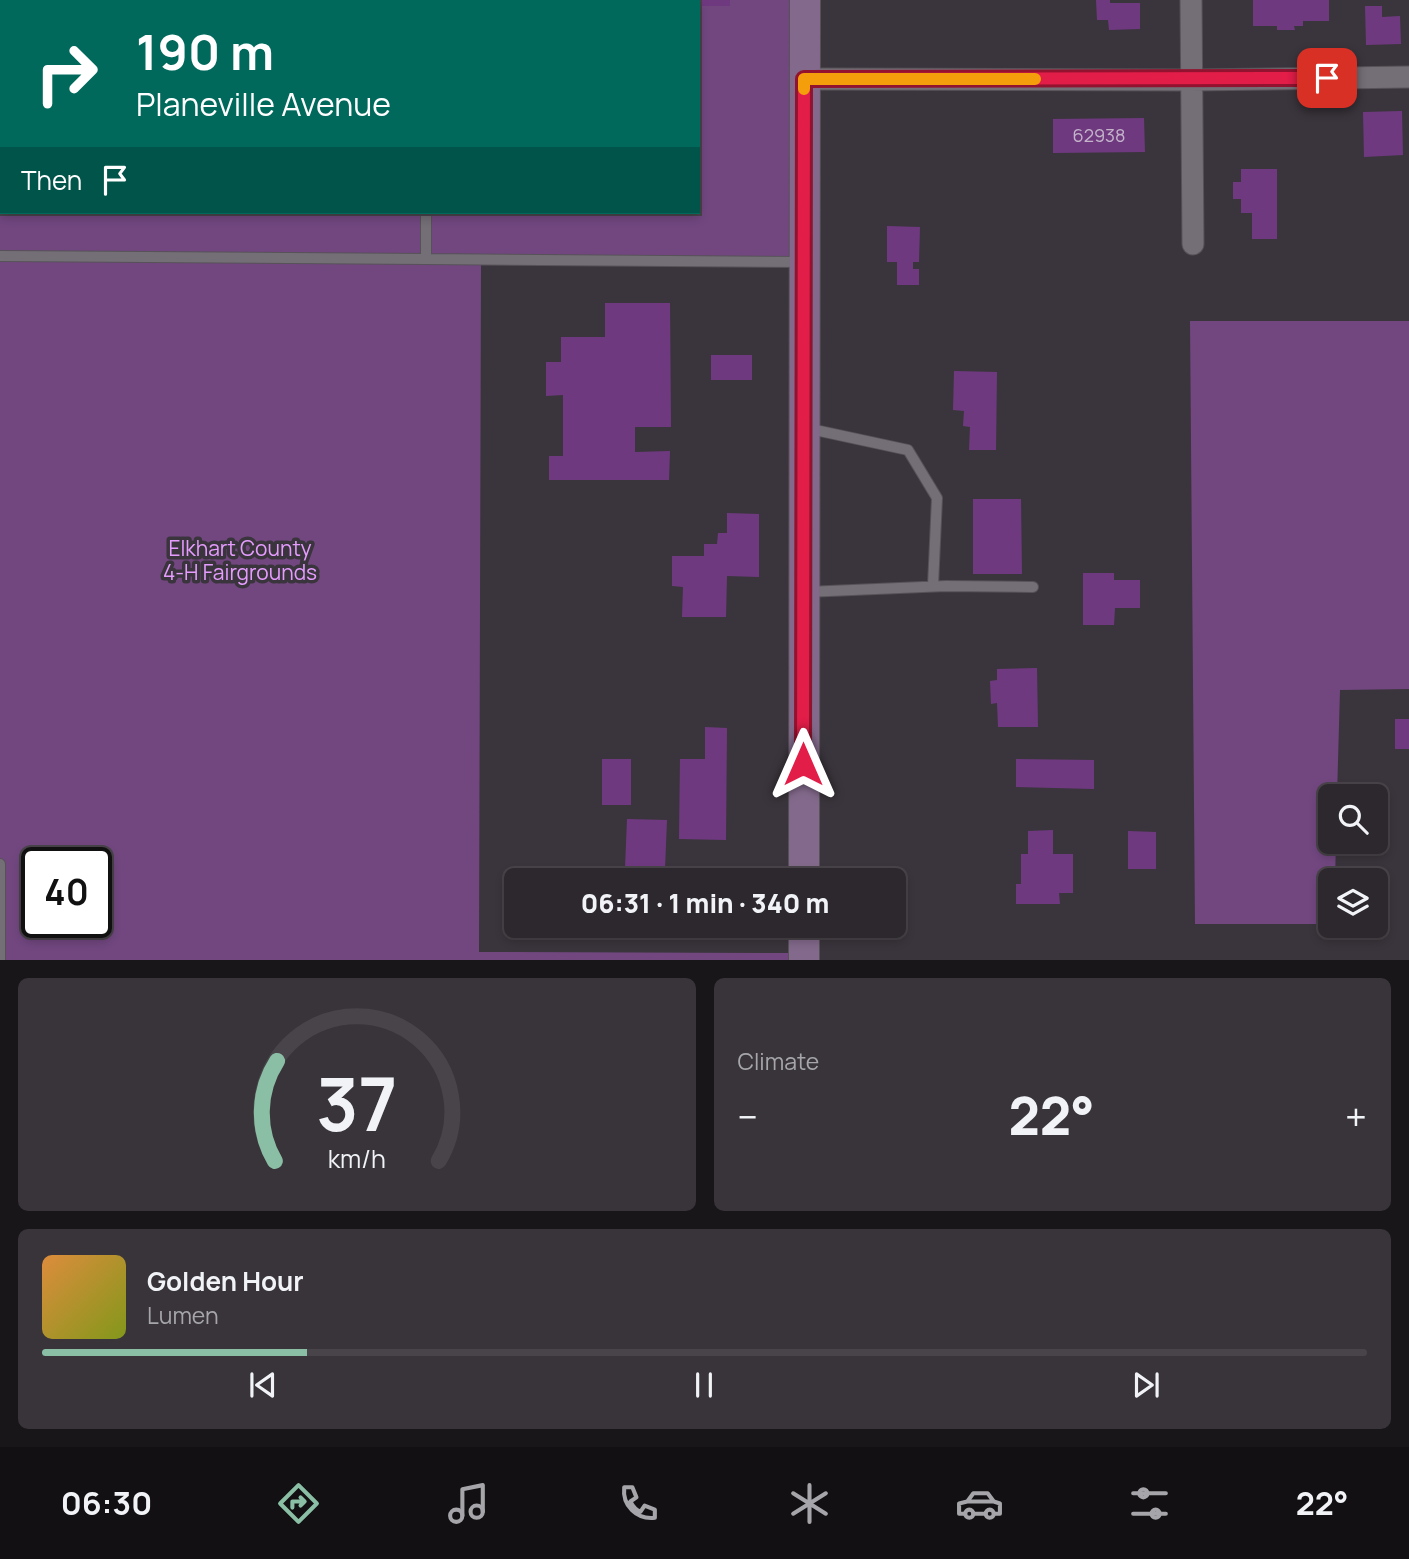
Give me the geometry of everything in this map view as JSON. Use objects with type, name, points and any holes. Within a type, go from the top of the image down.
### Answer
[{"type":"street","points":[[804,868],[805,0]]},
{"type":"street","points":[[1191,0],[1194,244]]},
{"type":"street","points":[[804,79],[1191,80],[1409,77]]},
{"type":"street","points":[[804,938],[804,960]]},
{"type":"lane","points":[[426,214],[426,259]]},
{"type":"lane","points":[[0,256],[803,262]]},
{"type":"lane","points":[[803,428],[908,450],[937,498],[933,586]]},
{"type":"lane","points":[[803,592],[933,586],[1033,587]]},
{"type":"lane","points":[[0,864],[0,961]]},
{"type":"green space","name":"Elkhart County 4-H Fairgrounds","points":[[700,0],[789,0],[789,259],[481,259],[479,952],[788,953],[788,960],[0,960],[0,214],[700,214]]},
{"type":"green space","points":[[1190,321],[1409,321],[1409,689],[1340,690],[1337,784],[1318,784],[1318,854],[1336,854],[1335,868],[1318,868],[1318,924],[1195,924]]},
{"type":"building","points":[[700,0],[730,0],[730,6],[700,6]]},
{"type":"building","points":[[1096,0],[1140,3],[1140,29],[1109,30],[1108,20],[1097,20]]},
{"type":"building","points":[[1253,0],[1329,0],[1329,21],[1303,21],[1303,26],[1294,26],[1295,30],[1277,30],[1277,26],[1253,26]]},
{"type":"building","points":[[1365,6],[1382,6],[1382,17],[1400,16],[1401,44],[1366,45]]},
{"type":"building","points":[[1402,111],[1403,155],[1364,157],[1363,112]]},
{"type":"building","points":[[1144,118],[1145,152],[1053,153],[1053,119]]},
{"type":"building","points":[[1241,169],[1277,169],[1277,239],[1252,239],[1252,213],[1241,213],[1241,199],[1233,199],[1233,182],[1241,182]]},
{"type":"building","points":[[887,226],[920,227],[919,262],[913,262],[913,269],[919,269],[919,285],[897,285],[897,262],[887,262]]},
{"type":"building","points":[[605,303],[670,303],[671,427],[635,427],[635,452],[670,451],[669,480],[549,480],[549,456],[563,456],[563,395],[546,396],[546,362],[561,362],[561,337],[605,337]]},
{"type":"building","points":[[711,355],[752,355],[752,380],[711,380]]},
{"type":"building","points":[[954,371],[997,372],[996,450],[969,450],[970,427],[963,426],[964,411],[953,410]]},
{"type":"building","points":[[973,499],[1021,499],[1022,574],[973,574]]},
{"type":"building","points":[[727,513],[759,514],[759,577],[727,576],[726,617],[682,617],[683,587],[672,586],[672,556],[704,556],[704,544],[717,544],[718,533],[727,533]]},
{"type":"building","points":[[1083,573],[1114,573],[1114,580],[1140,580],[1140,608],[1115,608],[1114,625],[1083,625]]},
{"type":"building","points":[[1037,668],[1038,727],[998,727],[997,703],[991,704],[990,681],[997,680],[997,669]]},
{"type":"building","points":[[1395,719],[1409,719],[1409,749],[1395,749]]},
{"type":"building","points":[[705,727],[727,728],[726,840],[679,839],[680,759],[705,759]]},
{"type":"building","points":[[602,759],[631,759],[631,805],[602,805]]},
{"type":"building","points":[[1016,759],[1094,760],[1094,789],[1016,787]]},
{"type":"building","points":[[627,819],[667,820],[665,868],[625,868]]},
{"type":"building","points":[[1053,830],[1053,854],[1073,854],[1073,893],[1059,893],[1060,904],[1016,904],[1016,884],[1021,884],[1021,854],[1028,854],[1028,831]]},
{"type":"building","points":[[1128,831],[1156,832],[1156,869],[1128,869]]},
{"type":"slow traffic","points":[[804,89],[804,79],[1035,79]]},
{"type":"route","points":[[803,764],[804,79],[1327,78]]}]
